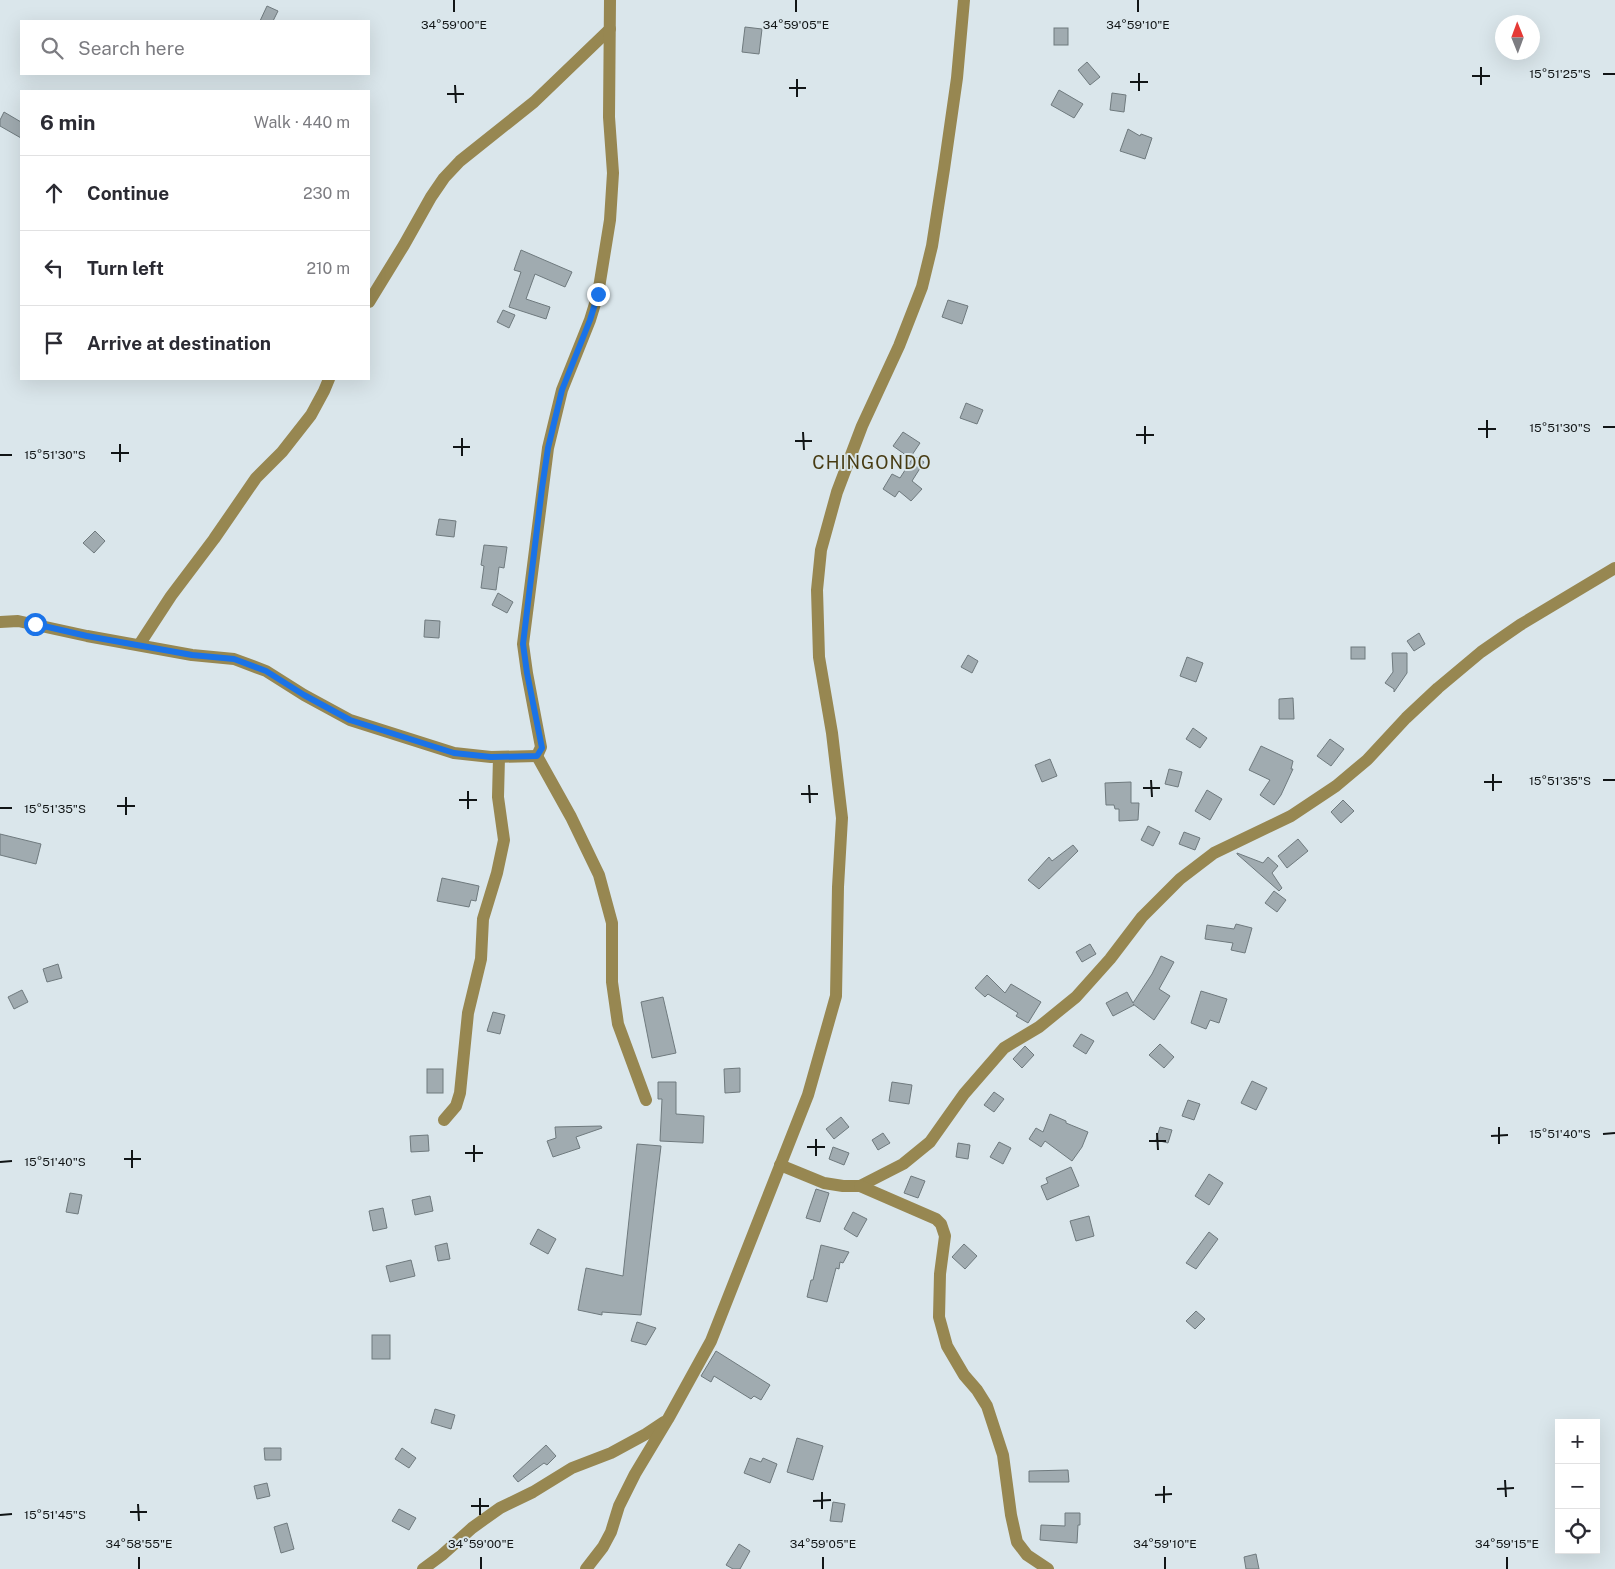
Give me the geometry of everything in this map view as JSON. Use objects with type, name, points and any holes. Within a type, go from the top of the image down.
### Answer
[{"type":"street","points":[[537,756],[542,748],[523,644],[548,448],[562,390],[590,320],[598,294],[610,220],[613,173],[610,117],[610,0]]},
{"type":"street","points":[[586,1569],[603,1547],[611,1532],[619,1506],[635,1474],[711,1341],[808,1095],[836,996],[838,887],[842,818],[832,733],[818,658],[817,590],[821,550],[836,492],[862,426],[899,346],[922,287],[932,246],[957,78],[964,0]]},
{"type":"street","points":[[370,300],[444,178],[467,156],[534,102],[610,29]]},
{"type":"street","points":[[140,645],[171,596],[214,539],[256,478],[282,452],[311,415],[329,380]]},
{"type":"street","points":[[860,1186],[903,1164],[930,1142],[964,1094],[1004,1048],[1039,1027],[1076,996],[1110,959],[1142,916],[1180,879],[1214,853],[1291,816],[1336,786],[1367,760],[1406,718],[1438,688],[1482,652],[1520,625],[1615,568]]},
{"type":"street","points":[[0,622],[27,622],[87,636],[192,655],[234,659],[266,671],[304,695],[350,720],[454,753],[499,757],[537,756]]},
{"type":"street","points":[[537,756],[572,817],[599,875],[612,923],[612,982],[618,1024],[646,1100]]},
{"type":"street","points":[[444,1120],[456,1106],[460,1093],[468,1013],[481,959],[483,919],[497,873],[504,840],[498,797],[499,757]]},
{"type":"street","points":[[780,1165],[824,1184],[860,1186],[936,1219],[941,1224],[944,1236],[940,1274],[939,1317],[945,1339],[964,1375],[978,1390],[987,1406],[1003,1455],[1011,1515],[1017,1542],[1027,1555],[1048,1569]]},
{"type":"street","points":[[423,1569],[472,1528],[500,1508],[533,1492],[572,1468],[620,1448],[668,1419]]},
{"type":"building","points":[[267,6],[278,11],[274,20],[260,20]]},
{"type":"building","points":[[745,27],[762,29],[759,54],[742,52]]},
{"type":"building","points":[[1054,28],[1068,28],[1068,45],[1054,45]]},
{"type":"building","points":[[1087,62],[1100,77],[1090,85],[1078,70]]},
{"type":"building","points":[[1059,90],[1083,104],[1074,118],[1051,105]]},
{"type":"building","points":[[1112,93],[1126,95],[1124,112],[1110,110]]},
{"type":"building","points":[[4,112],[20,121],[20,137],[0,126],[0,120]]},
{"type":"building","points":[[1128,129],[1140,136],[1141,134],[1152,138],[1145,159],[1120,151]]},
{"type":"building","points":[[521,250],[572,272],[565,287],[535,274],[526,299],[550,307],[546,319],[509,307],[521,272],[514,270]]},
{"type":"building","points":[[948,300],[968,306],[962,324],[942,317]]},
{"type":"building","points":[[503,310],[515,315],[509,328],[497,322]]},
{"type":"building","points":[[966,403],[983,410],[977,424],[960,418]]},
{"type":"building","points":[[903,432],[920,443],[910,458],[893,446]]},
{"type":"building","points":[[914,456],[924,462],[912,481],[922,489],[911,501],[899,491],[895,497],[883,489],[892,474],[900,478]]},
{"type":"building","points":[[439,519],[456,521],[454,537],[436,535]]},
{"type":"building","points":[[95,531],[105,541],[94,553],[83,543]]},
{"type":"building","points":[[484,545],[507,547],[504,568],[499,567],[496,590],[481,588],[484,566],[481,565]]},
{"type":"building","points":[[498,593],[513,602],[507,613],[492,605]]},
{"type":"building","points":[[425,620],[440,621],[439,638],[424,637]]},
{"type":"building","points":[[1419,633],[1425,644],[1414,651],[1407,641]]},
{"type":"building","points":[[1351,647],[1365,647],[1365,659],[1351,659]]},
{"type":"building","points":[[1392,653],[1407,653],[1407,673],[1394,692],[1394,689],[1385,683],[1393,672]]},
{"type":"building","points":[[968,655],[978,661],[972,673],[961,667]]},
{"type":"building","points":[[1187,657],[1203,663],[1196,682],[1180,676]]},
{"type":"building","points":[[1293,698],[1294,719],[1279,719],[1279,699]]},
{"type":"building","points":[[1193,728],[1207,738],[1200,748],[1186,739]]},
{"type":"building","points":[[1330,739],[1344,749],[1331,766],[1317,756]]},
{"type":"building","points":[[1261,746],[1293,761],[1291,769],[1293,769],[1281,795],[1274,805],[1260,795],[1270,780],[1249,770]]},
{"type":"building","points":[[1050,759],[1057,776],[1042,782],[1035,765]]},
{"type":"building","points":[[1169,769],[1182,772],[1178,787],[1165,784]]},
{"type":"building","points":[[1131,782],[1131,803],[1139,803],[1138,820],[1119,821],[1119,809],[1115,809],[1114,805],[1106,805],[1105,783]]},
{"type":"building","points":[[1207,790],[1222,799],[1210,820],[1195,811]]},
{"type":"building","points":[[1343,800],[1354,811],[1341,823],[1331,812]]},
{"type":"building","points":[[1148,826],[1160,832],[1153,846],[1141,840]]},
{"type":"building","points":[[1184,832],[1200,838],[1195,850],[1179,844]]},
{"type":"building","points":[[0,834],[41,844],[36,864],[0,855]]},
{"type":"building","points":[[1298,839],[1308,851],[1287,868],[1278,856]]},
{"type":"building","points":[[1073,845],[1078,851],[1039,889],[1028,880],[1049,857],[1052,861]]},
{"type":"building","points":[[1237,853],[1263,863],[1268,857],[1278,866],[1272,873],[1282,888],[1279,891]]},
{"type":"building","points":[[442,878],[479,886],[476,901],[471,900],[469,907],[437,901]]},
{"type":"building","points":[[1274,891],[1286,900],[1277,912],[1265,903]]},
{"type":"building","points":[[1236,924],[1252,928],[1245,953],[1231,950],[1233,943],[1205,939],[1207,925],[1234,929]]},
{"type":"building","points":[[1090,944],[1096,954],[1082,962],[1076,952]]},
{"type":"building","points":[[1161,956],[1174,962],[1159,989],[1170,996],[1154,1020],[1133,1004],[1113,1016],[1106,1003],[1127,992],[1133,1003]]},
{"type":"building","points":[[58,964],[62,978],[47,982],[43,969]]},
{"type":"building","points":[[987,975],[1005,993],[1011,984],[1041,1002],[1028,1023],[1016,1016],[1018,1013],[988,994],[985,997],[975,988]]},
{"type":"building","points":[[22,990],[28,1002],[14,1009],[8,997]]},
{"type":"building","points":[[1201,991],[1227,999],[1219,1023],[1210,1020],[1206,1029],[1191,1023]]},
{"type":"building","points":[[663,997],[676,1053],[652,1058],[641,1002]]},
{"type":"building","points":[[493,1012],[505,1015],[500,1034],[487,1031]]},
{"type":"building","points":[[1081,1034],[1094,1041],[1086,1054],[1073,1046]]},
{"type":"building","points":[[1160,1044],[1174,1057],[1164,1068],[1149,1055]]},
{"type":"building","points":[[1025,1046],[1034,1055],[1022,1068],[1013,1059]]},
{"type":"building","points":[[740,1068],[740,1092],[725,1093],[724,1069]]},
{"type":"building","points":[[427,1069],[443,1069],[443,1093],[427,1093]]},
{"type":"building","points":[[1252,1081],[1267,1088],[1256,1110],[1241,1103]]},
{"type":"building","points":[[658,1082],[676,1082],[676,1114],[704,1116],[703,1143],[660,1141],[662,1099],[658,1099]]},
{"type":"building","points":[[892,1082],[912,1085],[909,1104],[889,1101]]},
{"type":"building","points":[[994,1092],[1004,1099],[994,1112],[984,1105]]},
{"type":"building","points":[[1188,1100],[1200,1104],[1194,1120],[1182,1116]]},
{"type":"building","points":[[1050,1114],[1088,1132],[1082,1147],[1072,1161],[1045,1141],[1041,1147],[1029,1139],[1036,1128],[1043,1132]]},
{"type":"building","points":[[841,1117],[849,1127],[834,1139],[826,1129]]},
{"type":"building","points":[[601,1126],[602,1128],[576,1137],[580,1148],[553,1157],[547,1141],[556,1138],[555,1127]]},
{"type":"building","points":[[1160,1127],[1172,1130],[1168,1143],[1156,1140]]},
{"type":"building","points":[[883,1133],[890,1143],[878,1150],[872,1140]]},
{"type":"building","points":[[428,1135],[429,1151],[411,1152],[410,1136]]},
{"type":"building","points":[[999,1142],[1011,1148],[1003,1164],[990,1157]]},
{"type":"building","points":[[958,1143],[970,1145],[968,1159],[956,1157]]},
{"type":"building","points":[[637,1144],[661,1146],[641,1315],[602,1312],[602,1315],[578,1310],[586,1268],[623,1276]]},
{"type":"building","points":[[833,1147],[849,1153],[844,1165],[829,1159]]},
{"type":"building","points":[[1071,1167],[1079,1186],[1047,1200],[1041,1186],[1048,1183],[1046,1178]]},
{"type":"building","points":[[1209,1174],[1223,1183],[1209,1205],[1195,1196]]},
{"type":"building","points":[[911,1176],[925,1181],[918,1198],[904,1193]]},
{"type":"building","points":[[816,1189],[829,1193],[820,1222],[806,1218]]},
{"type":"building","points":[[70,1193],[82,1195],[78,1214],[66,1212]]},
{"type":"building","points":[[430,1196],[433,1211],[415,1215],[412,1200]]},
{"type":"building","points":[[383,1208],[387,1228],[373,1231],[369,1211]]},
{"type":"building","points":[[853,1212],[867,1219],[857,1237],[844,1229]]},
{"type":"building","points":[[1089,1216],[1094,1236],[1076,1241],[1070,1221]]},
{"type":"building","points":[[538,1229],[556,1239],[548,1254],[530,1244]]},
{"type":"building","points":[[1209,1232],[1218,1239],[1196,1269],[1186,1263]]},
{"type":"building","points":[[447,1243],[450,1259],[438,1261],[435,1246]]},
{"type":"building","points":[[964,1244],[977,1256],[965,1269],[952,1257]]},
{"type":"building","points":[[821,1245],[849,1252],[843,1263],[840,1262],[839,1269],[836,1268],[827,1302],[807,1297]]},
{"type":"building","points":[[411,1260],[415,1276],[390,1282],[386,1266]]},
{"type":"building","points":[[1196,1311],[1205,1319],[1195,1329],[1186,1321]]},
{"type":"building","points":[[637,1322],[656,1328],[646,1345],[631,1341]]},
{"type":"building","points":[[372,1335],[390,1335],[390,1359],[372,1359]]},
{"type":"building","points":[[716,1351],[770,1385],[761,1400],[754,1396],[751,1399],[714,1376],[711,1382],[701,1376]]},
{"type":"building","points":[[435,1409],[455,1415],[451,1429],[431,1423]]},
{"type":"building","points":[[797,1438],[823,1446],[813,1480],[787,1472]]},
{"type":"building","points":[[546,1445],[556,1456],[547,1465],[544,1463],[518,1482],[513,1476]]},
{"type":"building","points":[[264,1448],[281,1448],[281,1460],[265,1460]]},
{"type":"building","points":[[402,1448],[416,1458],[409,1468],[395,1459]]},
{"type":"building","points":[[750,1458],[761,1462],[763,1458],[777,1464],[770,1483],[744,1473]]},
{"type":"building","points":[[1068,1470],[1069,1482],[1029,1482],[1029,1471]]},
{"type":"building","points":[[267,1483],[270,1496],[257,1499],[254,1486]]},
{"type":"building","points":[[833,1502],[845,1504],[842,1522],[830,1521]]},
{"type":"building","points":[[399,1509],[416,1518],[409,1530],[392,1521]]},
{"type":"building","points":[[1065,1513],[1080,1513],[1077,1543],[1040,1540],[1041,1525],[1065,1526]]},
{"type":"building","points":[[287,1523],[294,1549],[281,1553],[274,1527]]},
{"type":"building","points":[[739,1544],[750,1551],[740,1569],[733,1569],[726,1565]]},
{"type":"building","points":[[1256,1554],[1259,1569],[1246,1569],[1244,1557]]},
{"type":"district","name":"CHINGONDO","points":[[872,463]]},
{"type":"route","points":[[35,624],[87,636],[192,655],[234,659],[266,671],[304,695],[350,720],[454,753],[491,757],[525,758],[537,756],[542,748],[523,644],[542,488],[548,448],[562,390],[590,320],[598,294]]}]
